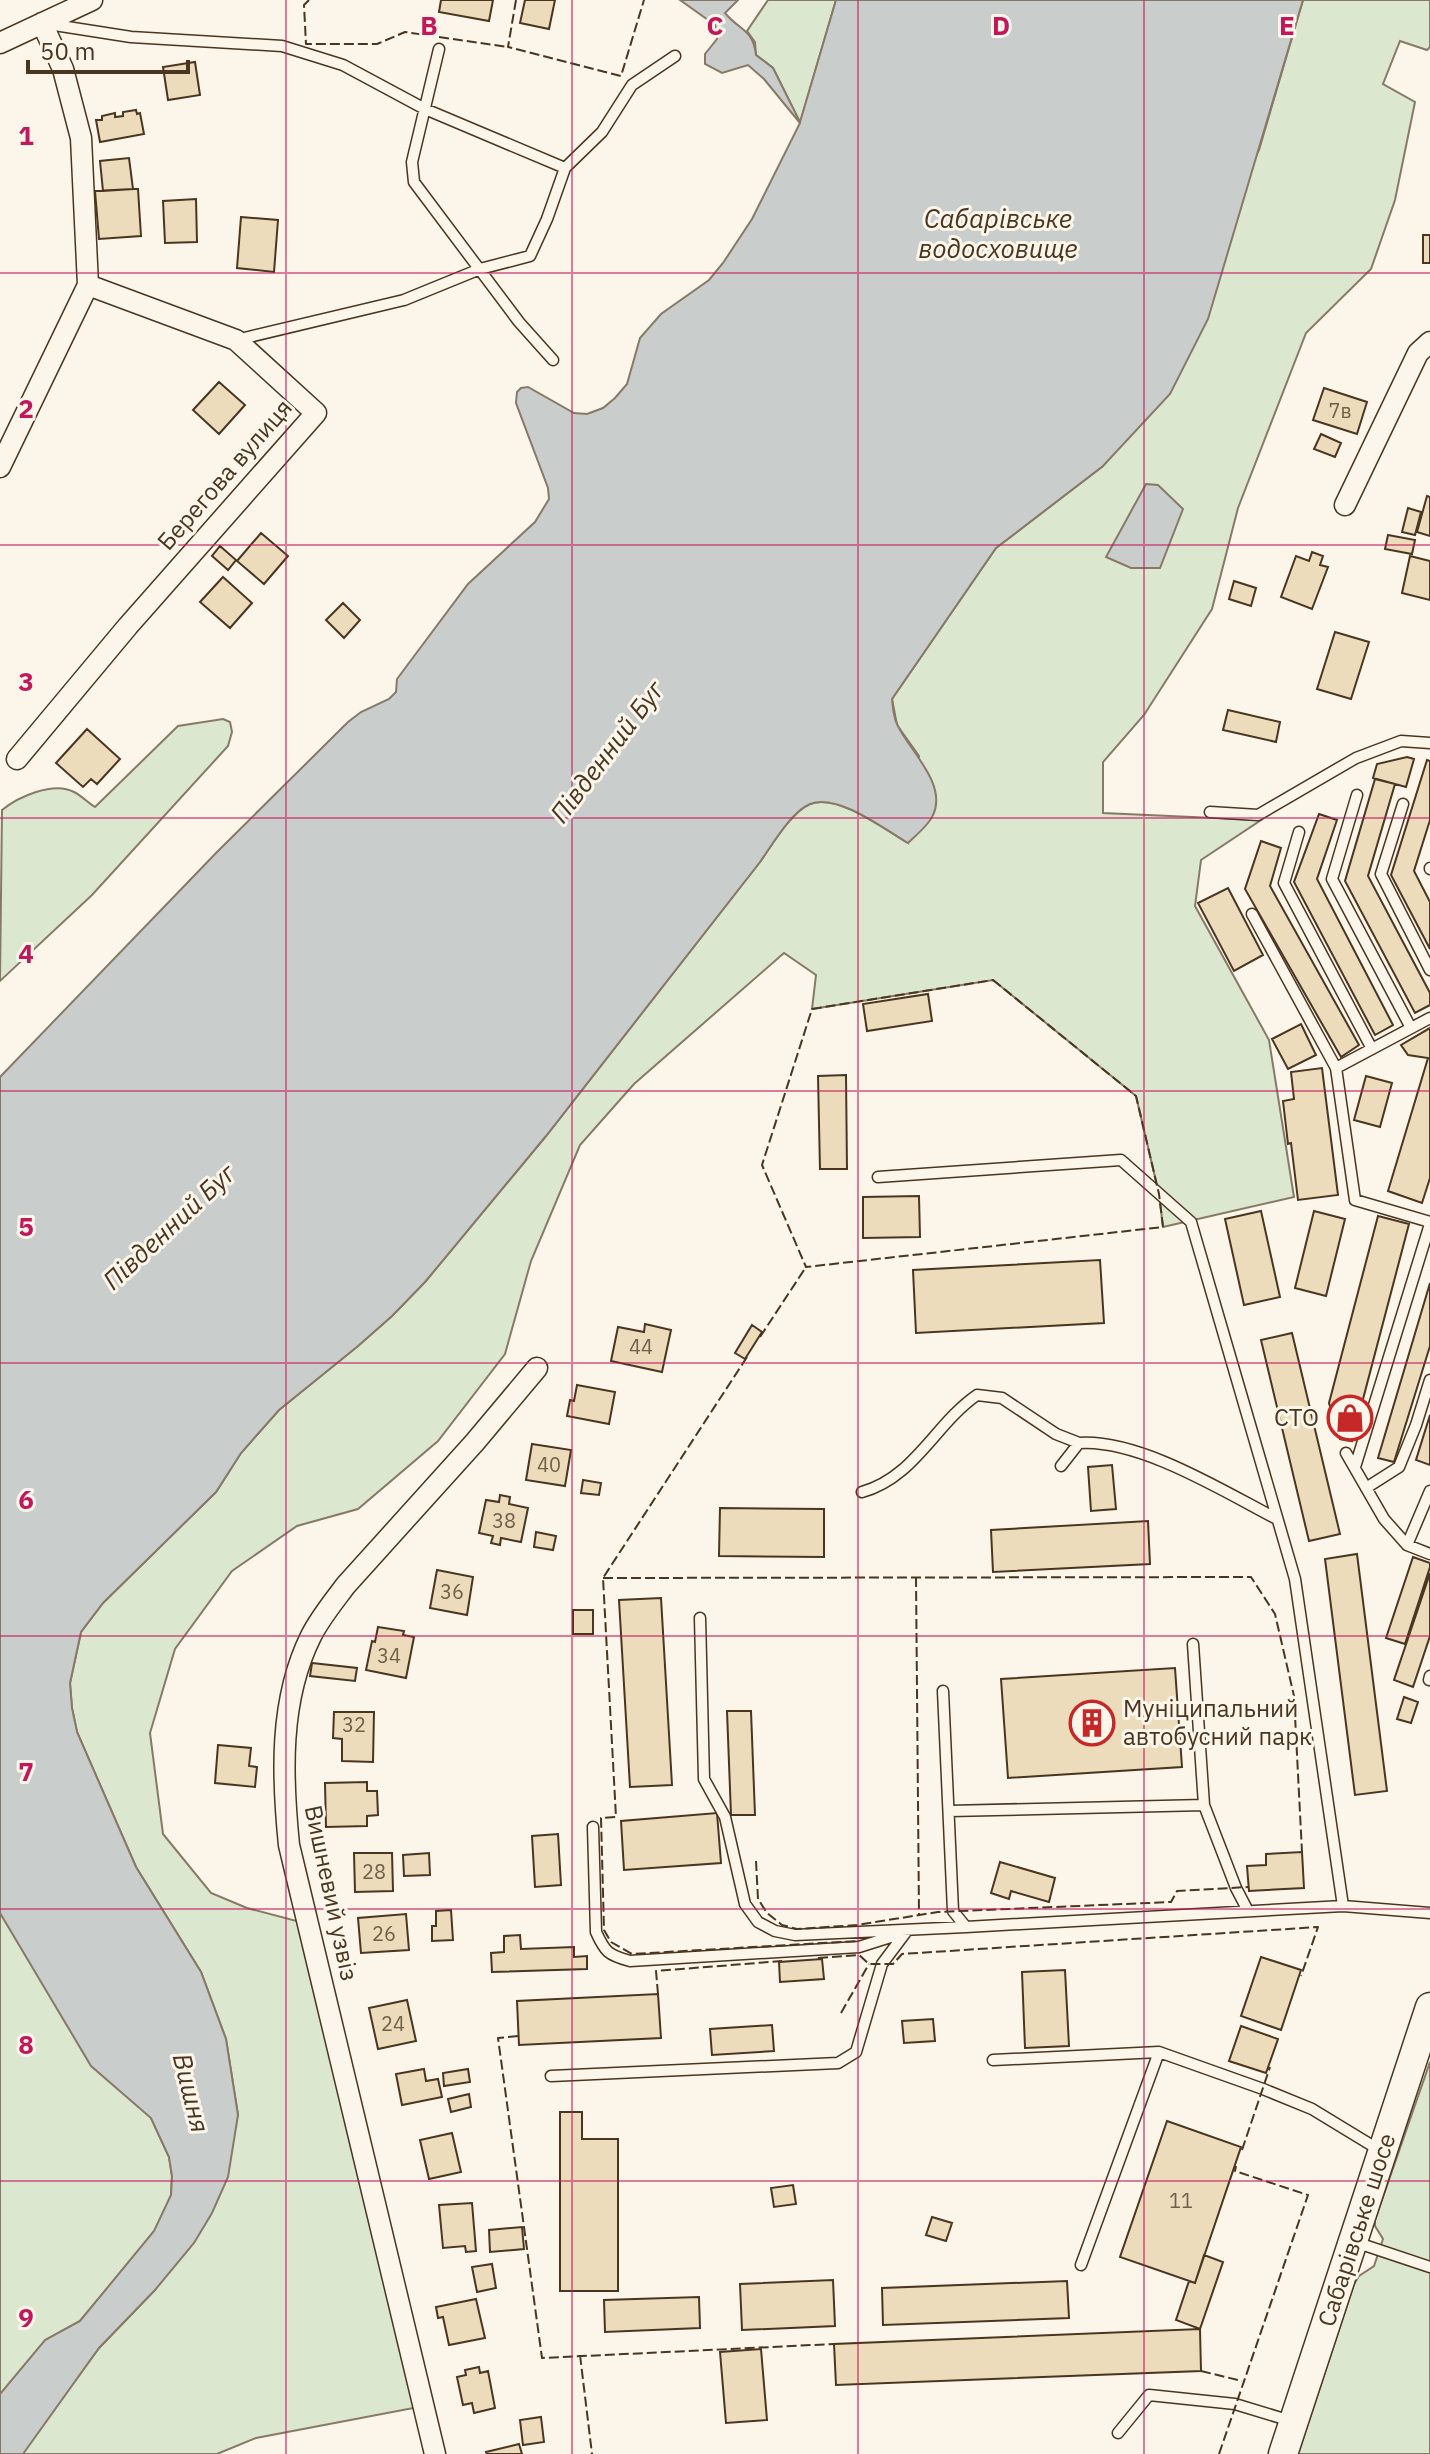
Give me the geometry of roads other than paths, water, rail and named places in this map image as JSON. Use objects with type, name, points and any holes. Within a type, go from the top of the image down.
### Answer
[{"type":"street","points":[[0,43],[92,0]]},
{"type":"street","points":[[0,467],[88,285],[81,138],[63,69],[42,23]]},
{"type":"street","name":"Берегова вулиця","points":[[17,759],[128,626],[316,413],[236,340],[88,285]]},
{"type":"street","points":[[1345,505],[1418,353],[1430,342]]},
{"type":"street","name":"Вишневий узвіз","points":[[435,2454],[289,1845],[285,1804],[287,1726],[301,1662],[311,1636],[328,1609],[537,1368]]},
{"type":"street","name":"Сабарівське шосе","points":[[1283,2454],[1430,2007]]},
{"type":"lane","points":[[42,23],[131,37],[282,46],[343,65],[425,109],[565,168]]},
{"type":"lane","points":[[439,49],[412,162],[414,182],[519,322],[553,360]]},
{"type":"lane","points":[[236,340],[404,300],[480,269],[530,256],[565,168],[602,132],[632,85],[675,56]]},
{"type":"lane","points":[[1210,812],[1258,815],[1356,758],[1401,741],[1430,743]]},
{"type":"lane","points":[[1357,795],[1332,879],[1411,1028]]},
{"type":"lane","points":[[1403,804],[1381,874],[1430,970]]},
{"type":"lane","points":[[1299,832],[1284,883],[1372,1049]]},
{"type":"lane","points":[[1252,914],[1336,1068],[1355,1200],[1430,1223],[1355,1467]]},
{"type":"lane","points":[[1336,1068],[1430,1018]]},
{"type":"lane","points":[[878,1177],[1121,1160],[1191,1222],[1295,1579],[1343,1906]]},
{"type":"lane","points":[[1366,1488],[1399,1467],[1430,1380]]},
{"type":"lane","points":[[862,1492],[906,1467],[977,1395],[1002,1398],[1056,1434],[1079,1443],[1099,1442],[1169,1463],[1277,1519]]},
{"type":"lane","points":[[1061,1466],[1079,1443]]},
{"type":"lane","points":[[1346,1453],[1384,1519],[1407,1545],[1430,1554]]},
{"type":"lane","points":[[1407,1545],[1430,1491]]},
{"type":"lane","points":[[700,1618],[704,1779],[725,1817],[745,1904],[758,1922],[775,1931],[795,1935],[906,1932],[1343,1906],[1430,1913]]},
{"type":"lane","points":[[1193,1644],[1204,1805],[1248,1911]]},
{"type":"lane","points":[[943,1691],[953,1911],[966,1927]]},
{"type":"lane","points":[[949,1811],[1204,1805]]},
{"type":"lane","points":[[593,1827],[596,1932],[611,1956],[630,1961],[859,1947],[906,1932]]},
{"type":"lane","points":[[551,2076],[838,2063],[856,2052],[882,1964],[906,1932]]},
{"type":"lane","points":[[993,2060],[1159,2052],[1312,2109],[1383,2152]]},
{"type":"lane","points":[[1081,2265],[1159,2052]]},
{"type":"lane","points":[[1353,2242],[1430,2267]]},
{"type":"lane","points":[[1118,2433],[1149,2395],[1235,2404],[1293,2421]]},
{"type":"water","name":"Сабарівське водосховище","points":[[680,0],[738,0],[725,13],[749,35],[756,55],[773,68],[800,122],[836,0],[1303,0],[1208,319],[1170,394],[1103,466],[996,548],[892,699],[897,724],[925,767],[935,791],[936,803],[929,822],[908,843],[860,814],[834,803],[810,804],[796,814],[546,1136],[425,1282],[358,1346],[279,1410],[241,1453],[216,1492],[103,1603],[81,1632],[70,1683],[77,1732],[136,1867],[201,1972],[226,2039],[238,2115],[228,2177],[194,2243],[155,2290],[99,2348],[23,2454],[0,2454],[0,2394],[45,2340],[80,2321],[154,2231],[171,2195],[172,2176],[169,2157],[151,2118],[91,2066],[0,1913],[0,1077],[217,852],[348,722],[396,692],[397,679],[468,584],[535,522],[549,499],[548,488],[516,403],[517,392],[528,387],[574,413],[587,414],[603,408],[627,384],[640,338],[661,314],[709,280],[752,219],[800,123],[764,79],[748,65],[722,73],[705,64],[705,54],[717,39],[715,25]]},
{"type":"water","points":[[1146,484],[1158,485],[1183,509],[1160,568],[1131,568],[1106,557]]},
{"type":"place","name":"СТО","points":[[1350,1418]]},
{"type":"place","name":"Муніципальний автобусний парк","points":[[1092,1723]]},
{"type":"water label","name":"Південний Буг","points":[[607,752]]},
{"type":"water label","name":"Південний Буг","points":[[169,1227]]},
{"type":"water label","name":"Вишня","points":[[191,2093]]}]
